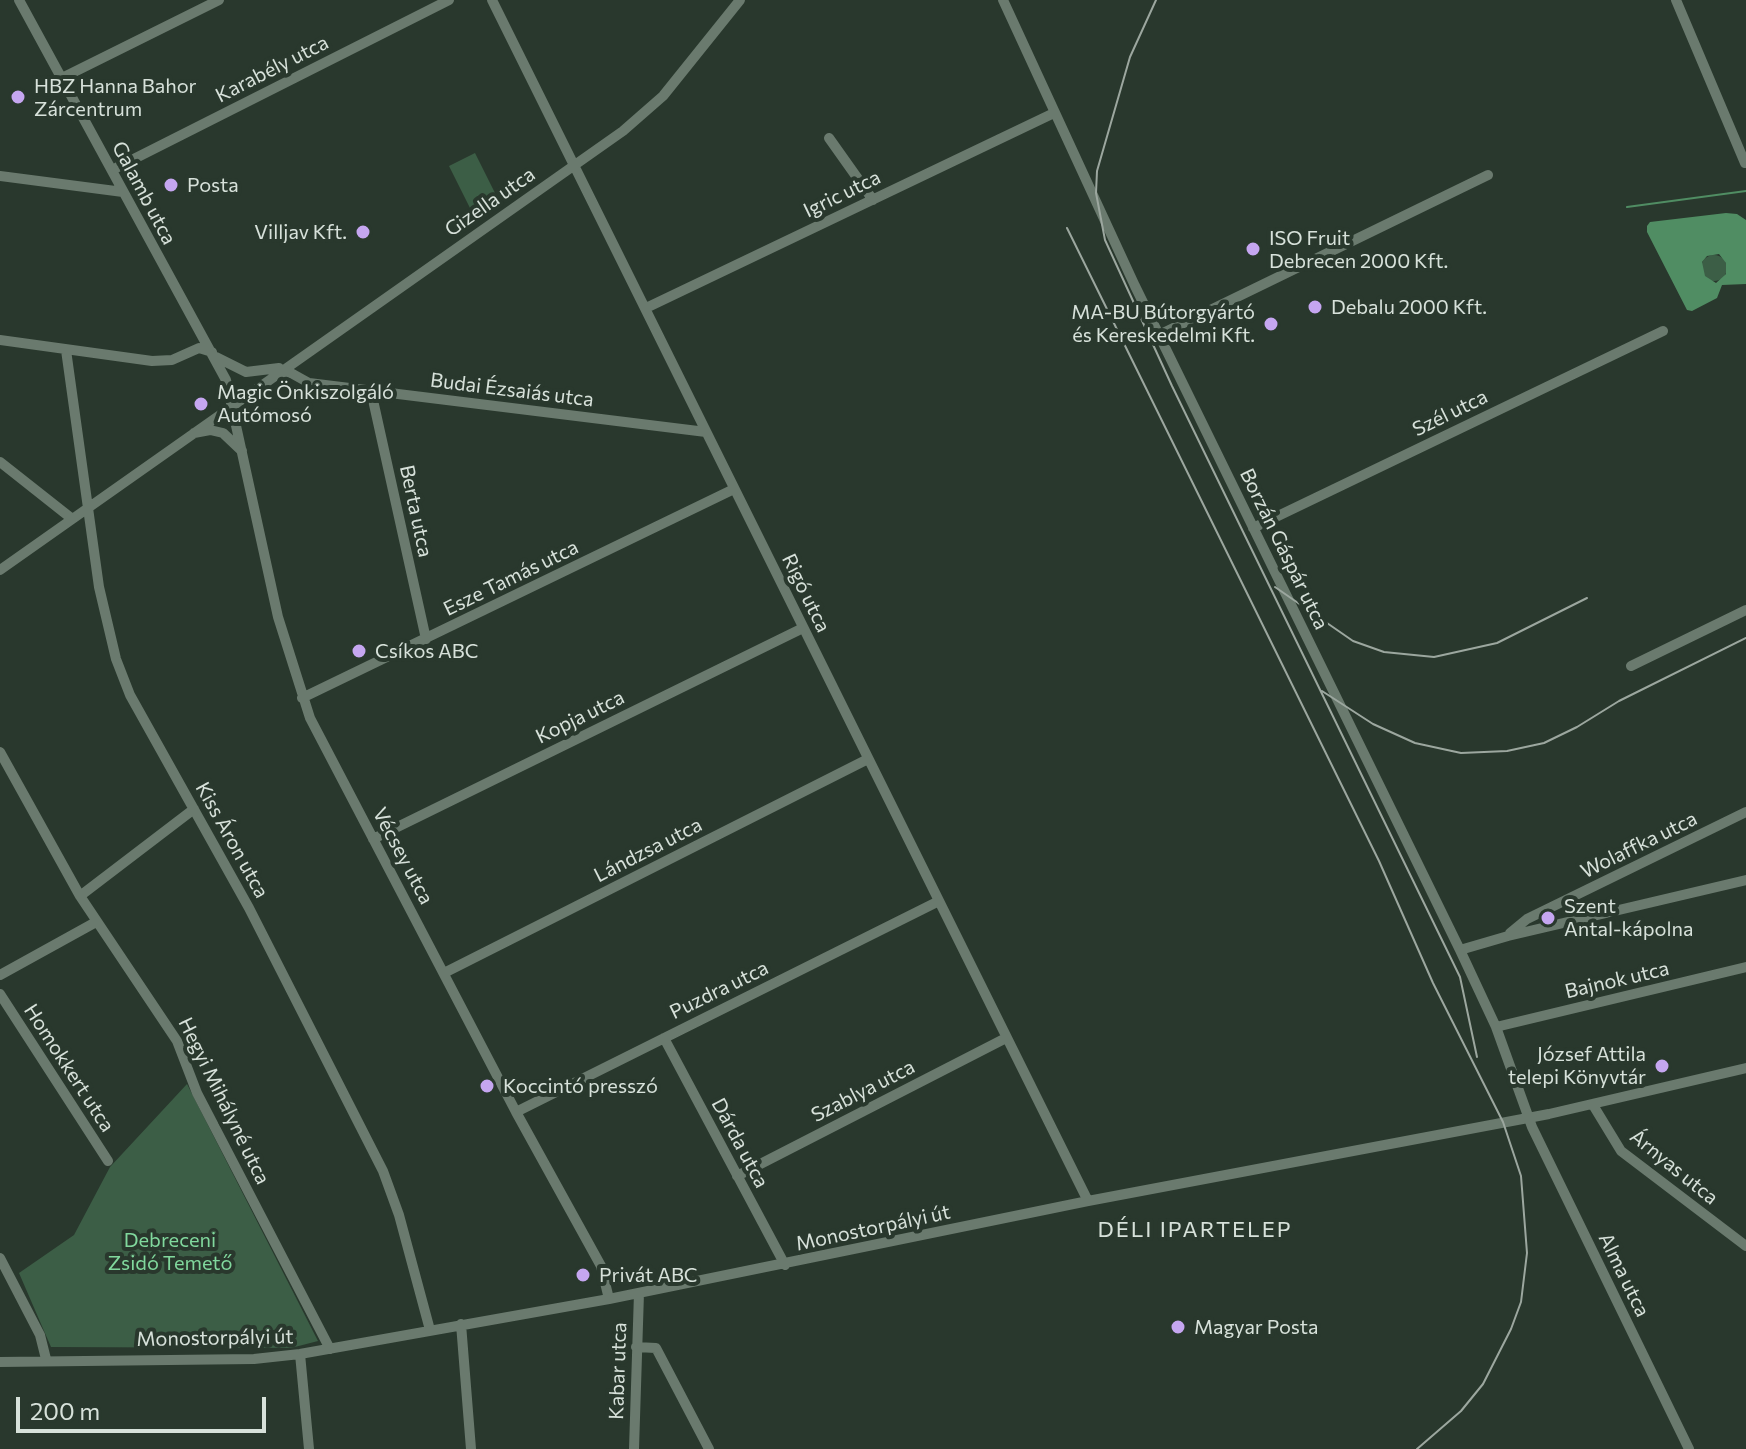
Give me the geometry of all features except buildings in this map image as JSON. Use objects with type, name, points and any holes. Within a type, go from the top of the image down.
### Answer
[{"type":"street","name":"Galamb utca","points":[[19,0],[196,329],[213,354],[233,404]]},
{"type":"street","points":[[62,78],[219,0]]},
{"type":"street","name":"Karabély utca","points":[[112,170],[449,0]]},
{"type":"street","name":"Rigó utca","points":[[492,0],[1088,1201]]},
{"type":"street","name":"Gizella utca","points":[[0,570],[623,131],[663,96],[740,0]]},
{"type":"street","name":"Borzán Gáspár utca","points":[[1003,0],[1159,335],[1460,950],[1496,1027],[1527,1116]]},
{"type":"street","points":[[1676,0],[1745,163]]},
{"type":"street","name":"Igric utca","points":[[646,308],[1054,113]]},
{"type":"street","points":[[829,138],[873,200]]},
{"type":"street","points":[[1159,335],[1488,175]]},
{"type":"street","points":[[0,176],[123,192]]},
{"type":"street","points":[[185,353],[195,341],[196,329]]},
{"type":"street","name":"Szél utca","points":[[1253,528],[1663,331]]},
{"type":"street","points":[[0,340],[152,361],[172,360],[199,348],[246,372],[267,372],[296,361],[300,370],[314,382]]},
{"type":"street","name":"Kiss Áron utca","points":[[66,350],[106,623],[116,659],[130,695],[339,1079],[383,1171],[399,1215],[430,1330]]},
{"type":"street","name":"Budai Ézsaiás utca","points":[[279,373],[291,373],[304,382],[706,432]]},
{"type":"street","name":"Berta utca","points":[[371,391],[426,639]]},
{"type":"street","name":"Vécsey utca","points":[[233,404],[278,617],[302,698],[516,1112],[601,1266],[609,1299]]},
{"type":"street","points":[[189,435],[210,430],[223,433],[244,452]]},
{"type":"street","points":[[0,462],[71,518]]},
{"type":"street","name":"Esze Tamás utca","points":[[302,698],[734,489]]},
{"type":"street","points":[[1631,666],[1746,610]]},
{"type":"street","name":"Kopja utca","points":[[373,839],[803,628]]},
{"type":"street","name":"Hegyi Mihályné utca","points":[[0,752],[80,896],[177,1041],[197,1093],[330,1349]]},
{"type":"street","name":"Lándzsa utca","points":[[444,973],[868,759]]},
{"type":"street","points":[[80,896],[194,809]]},
{"type":"street","name":"Wolaffka utca","points":[[1508,936],[1527,919],[1746,812]]},
{"type":"street","points":[[1460,950],[1746,880]]},
{"type":"street","name":"Puzdra utca","points":[[516,1112],[939,901]]},
{"type":"street","points":[[0,975],[96,922]]},
{"type":"street","name":"Bajnok utca","points":[[1496,1027],[1746,967]]},
{"type":"street","name":"Homokkert utca","points":[[0,994],[108,1161]]},
{"type":"street","name":"Dárda utca","points":[[664,1038],[785,1265]]},
{"type":"street","name":"Szablya utca","points":[[737,1176],[1006,1038]]},
{"type":"street","name":"Monostorpályi út","points":[[0,1362],[46,1359],[254,1359],[330,1349],[785,1265],[1088,1201],[1593,1105],[1746,1068]]},
{"type":"street","name":"Árnyas utca","points":[[1593,1105],[1621,1151],[1746,1246]]},
{"type":"street","name":"Alma utca","points":[[1527,1116],[1689,1449]]},
{"type":"street","points":[[0,1258],[40,1335],[46,1359]]},
{"type":"street","name":"Kabar utca","points":[[634,1449],[639,1293]]},
{"type":"street","points":[[461,1324],[471,1449]]},
{"type":"street","points":[[636,1347],[656,1348],[709,1449]]},
{"type":"street","points":[[300,1354],[309,1449]]},
{"type":"green space","points":[[475,153],[499,201],[473,214],[449,166]]},
{"type":"green space","points":[[1714,255],[1723,259],[1727,268],[1723,277],[1714,281],[1705,277],[1701,268],[1705,259]]},
{"type":"green space","name":"Debreceni Zsidó Temető","points":[[187,1084],[318,1341],[291,1348],[51,1347],[19,1273],[74,1235],[110,1167]]},
{"type":"shaded area","points":[[1737,214],[1746,220],[1746,284],[1722,285],[1717,298],[1692,311],[1687,310],[1647,232],[1650,222]],"holes":[[[1719,254],[1726,263],[1726,274],[1716,283],[1705,276],[1702,262],[1707,256]]]},
{"type":"waterway","points":[[1627,207],[1746,191]]},
{"type":"railway","points":[[1156,0],[1130,57],[1097,171],[1096,193],[1105,240],[1172,386],[1460,977],[1477,1057]]},
{"type":"railway","points":[[1067,228],[1379,861],[1433,983],[1503,1122],[1521,1176],[1527,1253],[1521,1302],[1511,1329],[1483,1384],[1461,1411],[1417,1449]]},
{"type":"railway","points":[[1275,587],[1353,641],[1384,652],[1434,657],[1497,643],[1587,598]]},
{"type":"railway","points":[[1322,691],[1373,724],[1415,743],[1461,753],[1507,751],[1544,743],[1619,701],[1746,638]]},
{"type":"place","name":"HBZ Hanna Bahor Zárcentrum","points":[[18,97]]},
{"type":"place","name":"Posta","points":[[171,185]]},
{"type":"place","name":"Villjav Kft.","points":[[363,232]]},
{"type":"place","name":"ISO Fruit Debrecen 2000 Kft.","points":[[1253,249]]},
{"type":"place","name":"Debalu 2000 Kft.","points":[[1315,307]]},
{"type":"place","name":"MA-BU Bútorgyártó és Kereskedelmi Kft.","points":[[1271,324]]},
{"type":"place","name":"Magic Önkiszolgáló Autómosó","points":[[201,404]]},
{"type":"place","name":"Csíkos ABC","points":[[359,651]]},
{"type":"place","name":"Szent Antal-kápolna","points":[[1548,918]]},
{"type":"place","name":"József Attila telepi Könyvtár","points":[[1662,1066]]},
{"type":"place","name":"Koccintó presszó","points":[[487,1086]]},
{"type":"place","name":"Privát ABC","points":[[583,1275]]},
{"type":"place","name":"Magyar Posta","points":[[1178,1327]]},
{"type":"district","name":"DÉLI IPARTELEP","points":[[1195,1230]]}]
